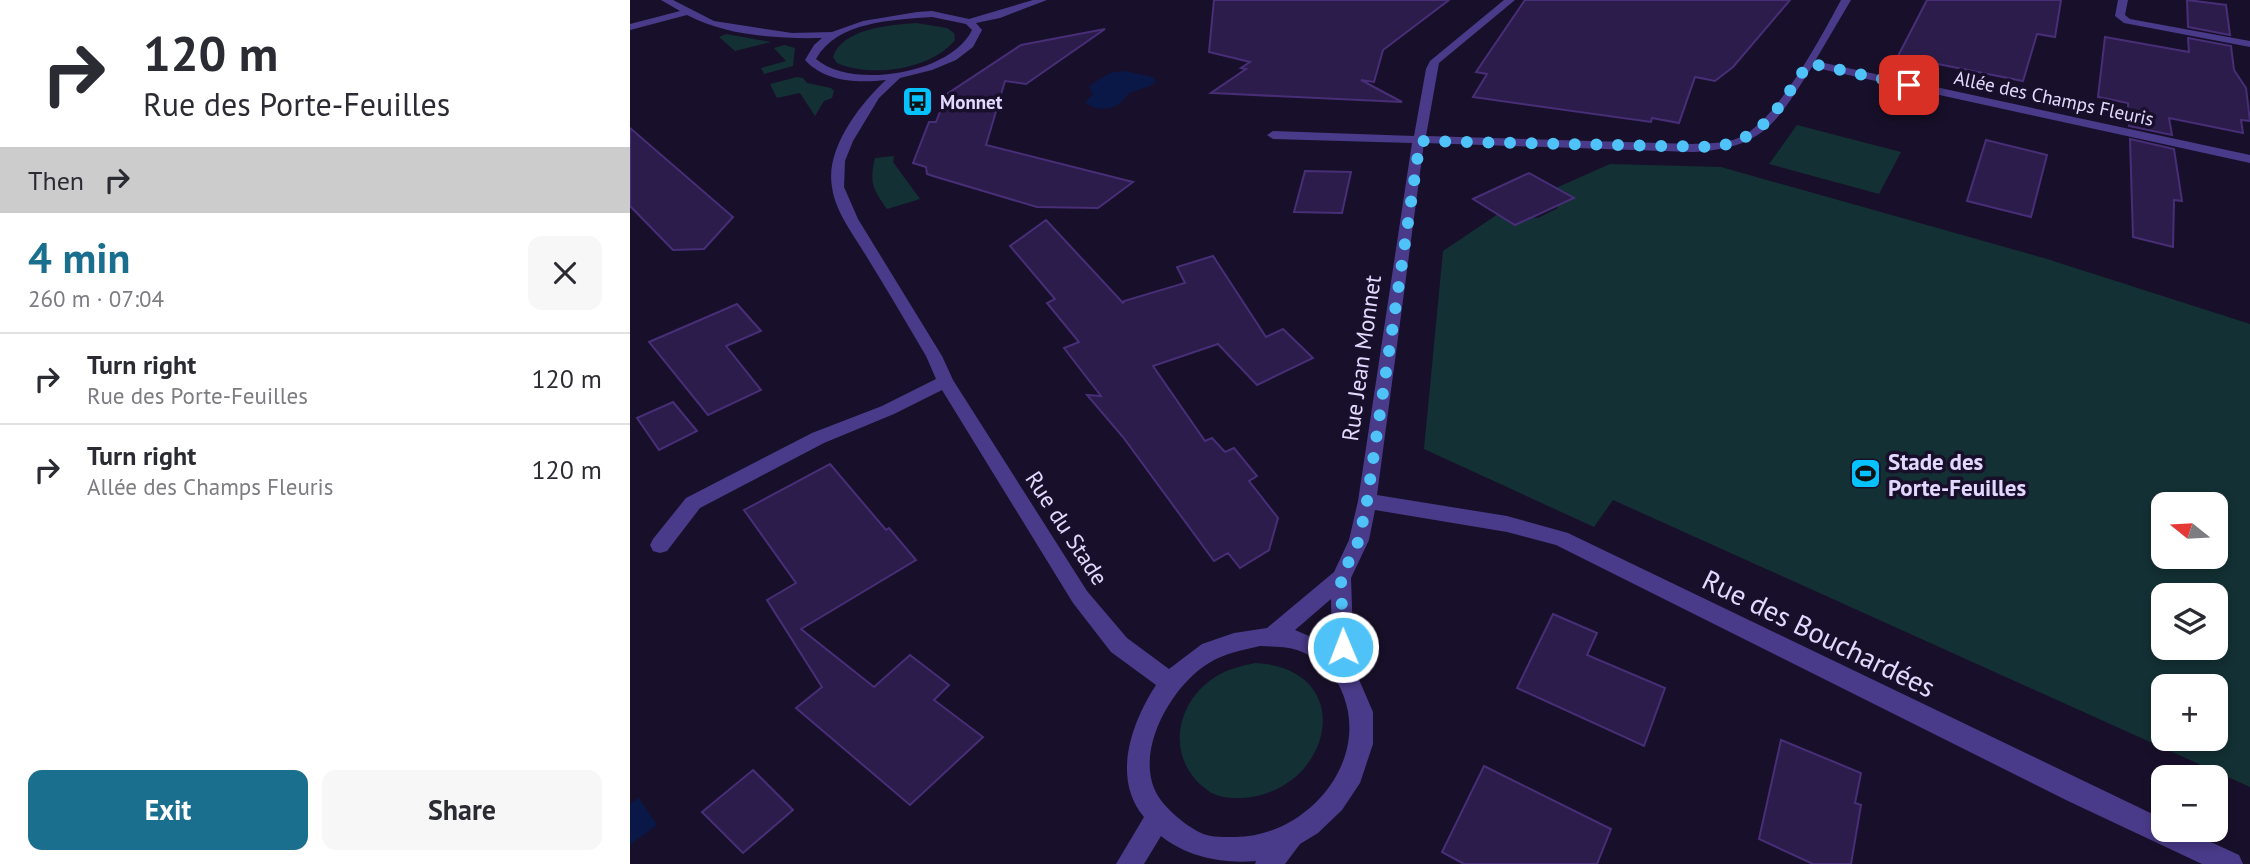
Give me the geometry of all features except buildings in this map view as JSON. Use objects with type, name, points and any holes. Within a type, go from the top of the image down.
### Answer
[{"type":"street","points":[[666,0],[712,24],[792,36],[833,35]]},
{"type":"street","points":[[968,22],[976,30],[976,39],[967,50],[926,69],[897,75],[846,78],[827,74],[814,67],[810,60],[813,52],[833,35],[855,26],[907,15],[943,16],[968,22],[997,16],[1042,0]]},
{"type":"street","name":"Rue Jean Monnet","points":[[1271,638],[1341,578],[1359,540],[1431,69],[1435,61],[1510,0]]},
{"type":"street","points":[[1273,135],[1693,148],[1726,145],[1747,138],[1761,128],[1809,63],[1846,0]]},
{"type":"street","points":[[2123,0],[2120,16],[2127,21],[2250,44]]},
{"type":"street","points":[[630,27],[687,12]]},
{"type":"street","name":"Allée des Champs Fleuris","points":[[1809,63],[2250,159]]},
{"type":"street","name":"Rue du Stade","points":[[897,75],[875,96],[847,141],[839,161],[838,187],[851,219],[934,356],[945,381],[1080,597],[1119,645],[1170,682]]},
{"type":"street","points":[[660,545],[693,503],[818,439],[888,410],[945,381]]},
{"type":"street","name":"Rue des Bouchardées","points":[[1367,501],[1507,524],[1561,539],[2230,864]]},
{"type":"street","name":"Rue Jean Monnet","points":[[1341,578],[1343,670]]},
{"type":"street","points":[[1268,864],[1291,838],[1323,817],[1346,788],[1360,757],[1364,724],[1358,695],[1343,670],[1320,650],[1292,639],[1260,637],[1228,643],[1196,659],[1170,682],[1149,713],[1139,749],[1141,786],[1158,818],[1184,839],[1217,851],[1254,850],[1291,838]]},
{"type":"street","points":[[1129,864],[1158,818]]},
{"type":"green space","points":[[916,23],[947,28],[954,33],[955,40],[931,58],[899,68],[851,68],[837,63],[833,57],[838,47],[857,34],[881,27]]},
{"type":"green space","points":[[726,34],[771,42],[735,51],[719,37]]},
{"type":"green space","points":[[784,45],[795,48],[793,66],[764,74],[761,68],[786,61],[774,48]]},
{"type":"green space","points":[[797,77],[834,91],[832,98],[824,101],[815,116],[800,93],[777,98],[770,84]]},
{"type":"green space","points":[[1797,125],[1901,152],[1879,194],[1769,164]]},
{"type":"green space","points":[[894,156],[893,162],[920,199],[887,209],[878,196],[872,174],[875,158]]},
{"type":"green space","name":"Stade des Porte-Feuilles","points":[[1610,164],[1721,167],[2047,259],[2250,324],[2250,787],[2228,777],[2228,765],[2201,765],[2170,751],[2228,751],[2228,674],[2151,674],[2151,742],[1613,500],[1594,527],[1424,449],[1443,251],[1498,214],[1538,218],[1558,208],[1555,205],[1556,188]]},
{"type":"green space","points":[[1255,663],[1287,670],[1309,684],[1320,704],[1322,727],[1316,750],[1302,771],[1280,787],[1252,797],[1220,796],[1210,792],[1196,780],[1186,766],[1180,734],[1183,718],[1190,703],[1215,677]]},
{"type":"water","points":[[1124,71],[1153,77],[1156,81],[1129,93],[1120,103],[1110,108],[1098,108],[1085,103],[1093,94],[1089,86],[1110,73]]},
{"type":"water","points":[[639,798],[657,825],[630,845],[630,804]]},
{"type":"place","name":"Monnet","points":[[917,102]]},
{"type":"place","name":"Stade des Porte-Feuilles","points":[[1865,474]]},
{"type":"route","points":[[1343,647],[1341,578],[1359,540],[1367,501],[1420,141],[1714,147],[1737,142],[1755,134],[1809,63],[1909,85]]}]
